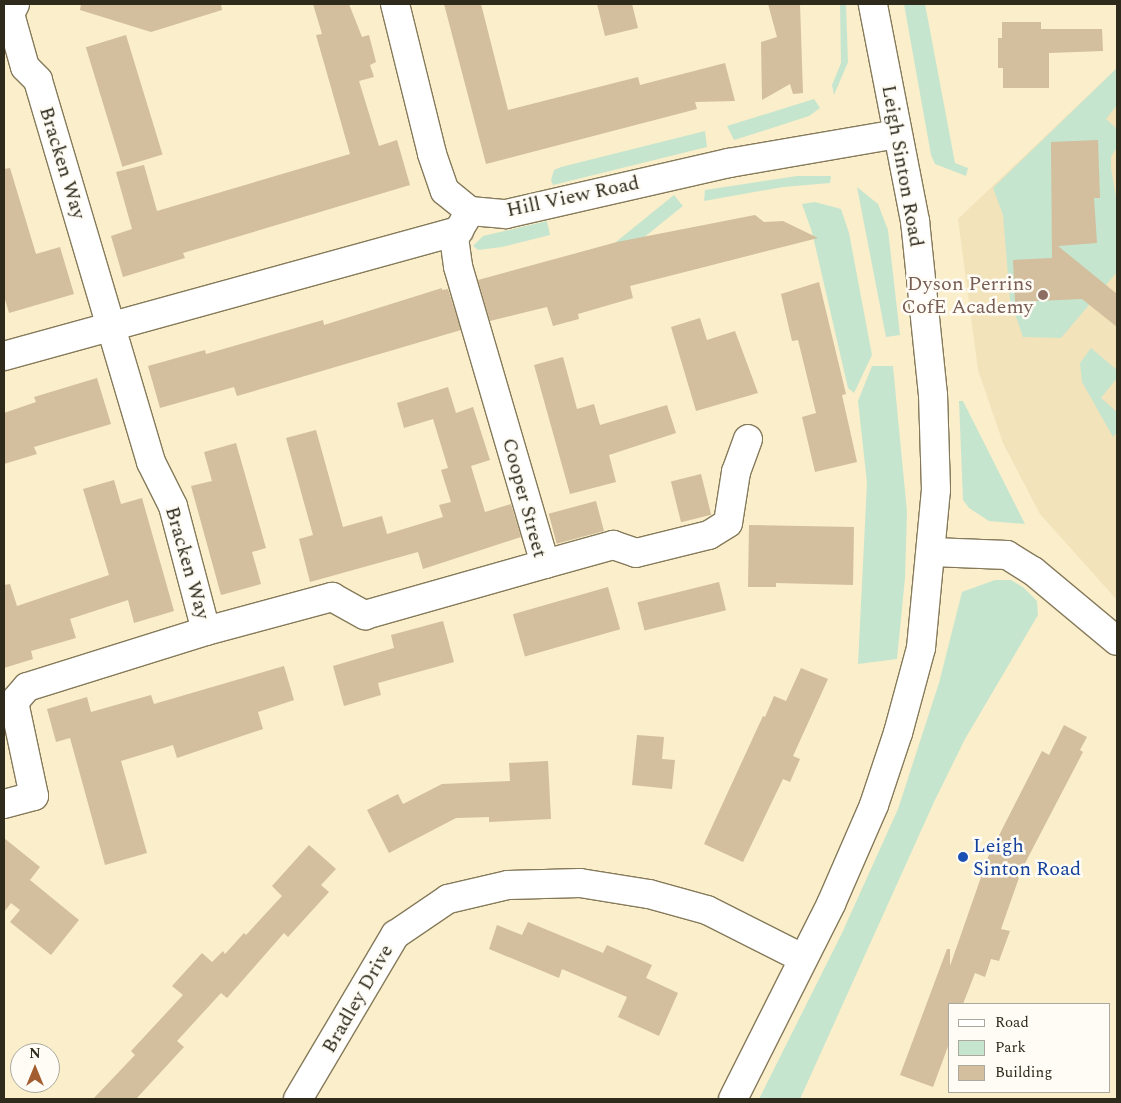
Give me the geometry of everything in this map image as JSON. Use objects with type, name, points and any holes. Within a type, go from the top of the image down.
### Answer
[{"type":"street","name":"Bracken Way","points":[[4,804],[34,796],[9,700],[28,687],[206,631],[173,506],[151,462],[38,80],[25,67],[10,14],[15,4]]},
{"type":"street","points":[[4,356],[112,328],[396,248],[465,221],[445,191],[432,154],[395,4]]},
{"type":"street","name":"Leigh Sinton Road","points":[[733,1099],[802,958],[831,904],[874,805],[898,733],[921,648],[932,552],[936,443],[932,386],[915,221],[897,134],[874,4]]},
{"type":"street","name":"Hill View Road","points":[[465,221],[506,214],[729,163],[897,134]]},
{"type":"street","name":"Cooper Street","points":[[206,631],[332,597],[365,615],[545,564],[458,266],[454,238],[465,221]]},
{"type":"street","points":[[545,564],[613,545],[636,553],[709,535],[728,523],[736,472],[748,440]]},
{"type":"street","points":[[932,552],[1007,555],[1033,571],[1117,641]]},
{"type":"street","name":"Bradley Drive","points":[[298,1099],[395,935],[448,899],[517,885],[580,883],[649,894],[707,910],[802,958]]},
{"type":"shaded area","name":"Dyson Perrins CofE Academy","points":[[1117,68],[1117,600],[1040,514],[1003,443],[978,370],[958,219]]},
{"type":"green space","points":[[840,4],[846,4],[848,62],[834,95],[832,85],[841,63]]},
{"type":"green space","points":[[904,4],[925,4],[955,163],[968,168],[966,176],[935,164],[931,155]]},
{"type":"green space","points":[[1117,68],[1117,105],[1106,119],[1117,129],[1117,147],[1111,157],[1111,168],[1117,203],[1117,272],[1061,338],[1023,337],[1010,300],[1003,215],[993,188]]},
{"type":"green space","points":[[814,99],[820,108],[809,116],[747,136],[734,140],[727,126]]},
{"type":"green space","points":[[705,131],[707,147],[553,185],[551,180],[554,170],[561,167]]},
{"type":"green space","points":[[797,176],[831,176],[830,183],[783,187],[704,201],[705,190]]},
{"type":"green space","points":[[857,187],[878,204],[888,230],[900,335],[886,337]]},
{"type":"green space","points":[[674,195],[683,206],[595,277],[586,266]]},
{"type":"green space","points":[[815,202],[841,209],[849,233],[872,355],[854,393],[848,388],[812,232],[802,204]]},
{"type":"green space","points":[[547,221],[550,235],[502,247],[478,250],[473,246],[483,236]]},
{"type":"green space","points":[[1091,348],[1117,370],[1117,378],[1101,398],[1117,412],[1117,432],[1113,437],[1082,382],[1080,363]]},
{"type":"green space","points":[[872,366],[893,366],[907,512],[905,578],[897,659],[858,664],[867,483],[858,401]]},
{"type":"green space","points":[[959,401],[963,401],[1025,524],[989,521],[969,508],[963,500]]},
{"type":"green space","points":[[995,580],[1011,580],[1024,588],[1037,601],[1038,615],[965,739],[934,802],[800,1099],[759,1099],[842,933],[898,809],[939,683],[962,592]]},
{"type":"building","points":[[81,4],[221,4],[222,10],[151,32],[80,10]]},
{"type":"building","points":[[313,4],[349,4],[362,37],[369,35],[376,62],[370,65],[374,77],[359,81],[379,146],[397,140],[410,185],[183,253],[185,258],[123,277],[111,236],[132,229],[116,172],[144,165],[157,211],[350,154],[316,35],[322,34]]},
{"type":"building","points":[[444,4],[481,4],[508,110],[638,77],[640,85],[725,63],[735,101],[695,102],[697,109],[486,164]]},
{"type":"building","points":[[597,4],[632,4],[638,28],[605,36]]},
{"type":"building","points":[[768,4],[800,4],[803,93],[793,94],[790,84],[762,100],[761,42],[777,37]]},
{"type":"building","points":[[1002,22],[1041,22],[1041,29],[1102,29],[1103,51],[1049,53],[1049,88],[1003,88],[1003,68],[998,68],[998,38],[1002,38]]},
{"type":"building","points":[[126,35],[163,155],[122,167],[86,47]]},
{"type":"building","points":[[1098,140],[1100,198],[1094,198],[1097,243],[1058,246],[1117,294],[1117,327],[1082,299],[1015,302],[1013,260],[1052,258],[1051,142]]},
{"type":"building","points":[[10,168],[36,254],[60,247],[74,294],[9,313],[4,296],[4,169]]},
{"type":"building","points":[[755,215],[764,222],[783,221],[818,238],[630,286],[633,298],[578,314],[579,319],[553,326],[547,307],[490,321],[478,280],[617,242]]},
{"type":"building","points":[[819,282],[846,394],[842,395],[857,462],[815,472],[802,417],[816,413],[798,340],[792,341],[781,294]]},
{"type":"building","points":[[442,288],[442,290],[448,289],[461,330],[237,396],[234,387],[160,408],[148,366],[205,350],[206,354],[323,320],[324,325]]},
{"type":"building","points":[[700,318],[707,340],[735,331],[758,393],[696,411],[671,327]]},
{"type":"building","points":[[563,357],[577,409],[594,404],[600,425],[667,405],[676,433],[609,455],[616,482],[570,494],[534,365]]},
{"type":"building","points":[[97,378],[111,424],[34,447],[37,454],[4,464],[4,413],[36,402],[34,397]]},
{"type":"building","points":[[448,387],[456,413],[473,407],[490,460],[471,466],[485,512],[511,504],[521,537],[423,569],[418,552],[310,582],[299,539],[313,535],[286,438],[316,430],[343,527],[382,516],[387,534],[443,517],[439,505],[451,502],[441,470],[448,468],[433,419],[404,428],[397,403]]},
{"type":"building","points":[[236,443],[266,548],[252,552],[261,584],[221,595],[191,486],[212,481],[204,452]]},
{"type":"building","points":[[701,474],[711,515],[681,522],[671,481]]},
{"type":"building","points":[[114,480],[121,504],[142,498],[174,611],[134,623],[128,600],[70,619],[76,638],[31,651],[33,659],[4,668],[4,585],[10,584],[17,606],[109,575],[83,489]]},
{"type":"building","points":[[596,501],[604,531],[557,544],[549,514]]},
{"type":"building","points":[[749,525],[854,527],[853,585],[776,583],[776,587],[748,587]]},
{"type":"building","points":[[719,582],[726,610],[645,630],[637,602]]},
{"type":"building","points":[[608,587],[620,629],[525,657],[513,614]]},
{"type":"building","points":[[443,621],[454,662],[378,683],[381,695],[344,706],[333,666],[394,648],[391,635]]},
{"type":"building","points":[[284,666],[294,700],[258,712],[263,729],[177,758],[173,745],[121,761],[147,853],[105,865],[70,738],[56,742],[47,709],[87,697],[91,712],[151,695],[154,704]]},
{"type":"building","points":[[801,668],[828,679],[793,756],[800,759],[790,782],[783,779],[743,862],[704,844],[774,696],[786,701]]},
{"type":"building","points":[[1064,725],[1087,737],[1080,750],[1083,752],[1022,869],[1001,929],[1010,931],[999,961],[991,959],[985,977],[975,973],[963,1003],[948,1003],[948,1046],[933,1087],[900,1075],[947,949],[950,949],[950,966],[988,857],[1042,751],[1049,755]]},
{"type":"building","points":[[637,735],[664,737],[662,759],[675,760],[672,789],[632,785]]},
{"type":"building","points":[[548,761],[551,819],[489,822],[489,817],[456,818],[389,853],[367,810],[398,794],[403,804],[442,784],[510,781],[509,763]]},
{"type":"building","points":[[4,838],[40,867],[30,880],[79,920],[51,955],[10,922],[20,910],[11,903],[4,912]]},
{"type":"building","points":[[309,845],[336,869],[321,885],[329,892],[288,937],[284,933],[227,998],[221,993],[177,1041],[184,1047],[136,1099],[93,1099],[135,1055],[131,1051],[183,995],[172,986],[202,953],[212,962],[223,951],[225,954],[244,933],[246,935],[282,896],[272,886]]},
{"type":"building","points":[[528,922],[603,953],[607,945],[652,965],[646,978],[678,993],[659,1036],[618,1017],[627,997],[562,969],[559,978],[489,949],[497,925],[522,935]]},
{"type":"place","name":"Dyson Perrins CofE Academy","points":[[1043,295]]},
{"type":"place","name":"Leigh Sinton Road","points":[[963,857]]}]
